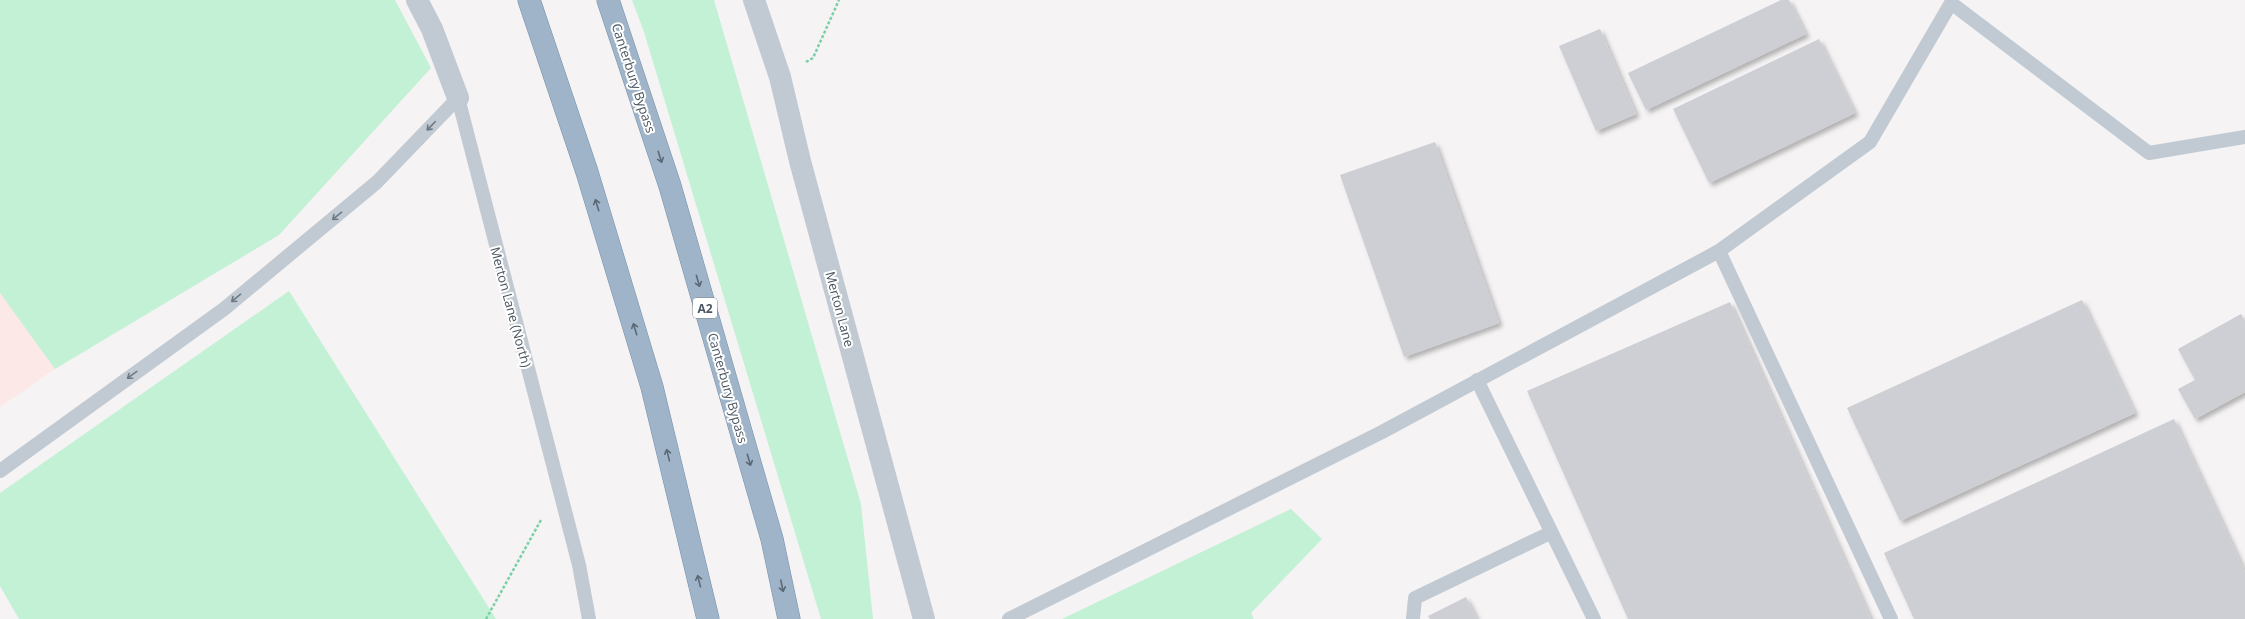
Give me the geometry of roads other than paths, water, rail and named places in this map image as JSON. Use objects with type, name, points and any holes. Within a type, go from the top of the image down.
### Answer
[{"type":"highway","points":[[529,0],[587,172],[652,387],[708,619]]},
{"type":"highway","name":"Canterbury Bypass","points":[[608,0],[672,194],[772,539],[789,619]]},
{"type":"street","name":"Merton Lane (North)","points":[[417,0],[432,29],[458,98]]},
{"type":"street","name":"Merton Lane","points":[[754,0],[780,77],[800,161],[924,619]]},
{"type":"lane","points":[[1009,619],[1382,432],[1719,251],[1870,142],[1951,2],[2149,153],[2245,137]]},
{"type":"lane","points":[[0,471],[224,309],[377,182],[458,98]]},
{"type":"lane","name":"Merton Lane (North)","points":[[458,98],[579,565],[589,619]]},
{"type":"lane","points":[[1719,251],[1891,619]]},
{"type":"lane","points":[[1477,380],[1550,533],[1594,619]]},
{"type":"lane","points":[[1413,619],[1415,598],[1550,533]]}]
